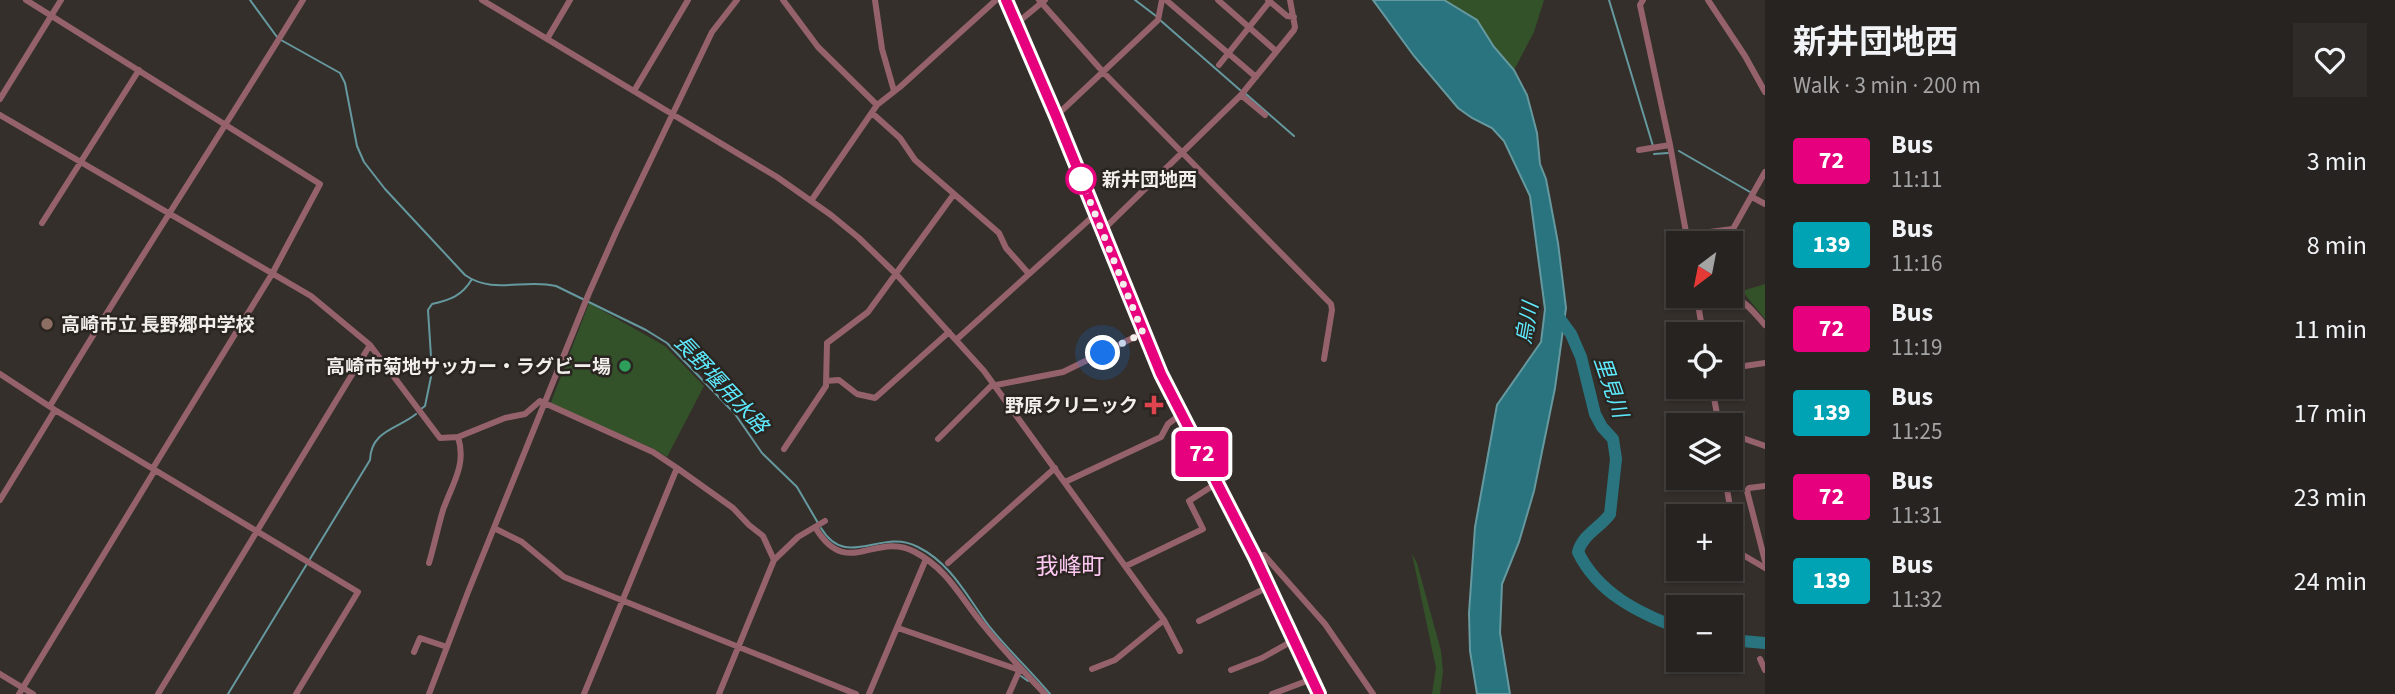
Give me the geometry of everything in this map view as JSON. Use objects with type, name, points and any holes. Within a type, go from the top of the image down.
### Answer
[{"type":"main road","points":[[1006,0],[1056,116],[1143,333],[1181,414],[1255,557],[1319,694]]},
{"type":"street","points":[[21,691],[272,274],[320,184],[26,0]]},
{"type":"street","points":[[0,99],[61,0]]},
{"type":"street","points":[[0,500],[97,327],[303,0]]},
{"type":"street","points":[[482,0],[673,114],[811,201],[859,238],[896,274],[995,385],[1164,620],[1180,651]]},
{"type":"street","points":[[547,39],[570,0]]},
{"type":"street","points":[[634,91],[688,0]]},
{"type":"street","points":[[429,694],[587,299],[712,32],[737,0]]},
{"type":"street","points":[[783,0],[818,47],[877,105]]},
{"type":"street","points":[[875,0],[882,48],[894,91]]},
{"type":"street","points":[[811,201],[877,105],[996,0]]},
{"type":"street","points":[[1056,116],[1158,20],[1164,0],[1256,77]]},
{"type":"street","points":[[1218,0],[1276,51]]},
{"type":"street","points":[[1102,229],[1241,95],[1256,77],[1294,30],[1290,0]]},
{"type":"street","points":[[1643,0],[1640,5],[1685,231]]},
{"type":"street","points":[[1707,0],[1745,56],[1765,92]]},
{"type":"street","points":[[1016,24],[1042,1],[1104,73],[1331,304],[1324,359]]},
{"type":"street","points":[[1219,65],[1269,1],[1287,16],[1294,17]]},
{"type":"street","points":[[42,223],[139,70]]},
{"type":"street","points":[[1241,95],[1265,116]]},
{"type":"street","points":[[872,113],[900,138],[915,160],[999,233],[1006,248],[1029,274]]},
{"type":"street","points":[[0,116],[310,296],[370,345],[436,434],[445,439],[458,437],[505,418],[525,414],[540,401],[653,452],[677,468],[733,508],[763,536],[774,560]]},
{"type":"street","points":[[1639,150],[1670,145]]},
{"type":"street","points":[[1718,231],[1734,229],[1765,172]]},
{"type":"street","points":[[784,449],[824,390],[827,343],[868,312],[954,194]]},
{"type":"street","points":[[1752,197],[1765,204]]},
{"type":"street","points":[[956,340],[1096,216]]},
{"type":"street","points":[[1743,300],[1765,325]]},
{"type":"street","points":[[826,382],[839,380],[857,394],[875,398],[949,332]]},
{"type":"street","points":[[938,439],[995,385],[1063,372],[1143,333]]},
{"type":"street","points":[[158,694],[370,345]]},
{"type":"street","points":[[1743,366],[1765,363]]},
{"type":"street","points":[[0,374],[358,592],[296,694]]},
{"type":"street","points":[[1065,482],[1161,437],[1168,424],[1181,414]]},
{"type":"street","points":[[429,563],[444,509],[461,464],[462,449],[458,437]]},
{"type":"street","points":[[1743,438],[1765,446]]},
{"type":"street","points":[[1176,448],[1196,467],[1207,464]]},
{"type":"street","points":[[584,694],[677,468]]},
{"type":"street","points":[[948,563],[1055,468]]},
{"type":"street","points":[[1126,566],[1203,529],[1189,501],[1217,483]]},
{"type":"street","points":[[1765,486],[1749,488],[1747,491],[1761,530],[1765,561]]},
{"type":"street","points":[[1727,490],[1738,552],[1765,568]]},
{"type":"street","points":[[719,694],[774,560],[798,537],[820,525],[826,544],[838,552],[897,547],[909,549],[926,559],[951,581],[985,628],[1045,694]]},
{"type":"street","points":[[494,528],[522,542],[561,575],[856,694]]},
{"type":"street","points":[[1255,557],[1264,555],[1315,612],[1349,656],[1373,694]]},
{"type":"street","points":[[869,694],[926,559]]},
{"type":"street","points":[[1199,621],[1268,587]]},
{"type":"street","points":[[1092,669],[1115,660],[1164,620]]},
{"type":"street","points":[[898,628],[1020,669]]},
{"type":"street","points":[[414,652],[421,638],[447,647]]},
{"type":"street","points":[[1231,670],[1262,658],[1294,640]]},
{"type":"street","points":[[1760,659],[1765,670]]},
{"type":"street","points":[[1009,694],[1020,669]]},
{"type":"street","points":[[0,674],[21,691],[33,694]]},
{"type":"street","points":[[1272,694],[1312,679]]},
{"type":"green space","points":[[1444,0],[1544,0],[1534,32],[1514,70],[1494,47],[1477,20]]},
{"type":"green space","points":[[1765,284],[1765,319],[1743,292]]},
{"type":"green space","name":"高崎市菊地サッカー・ラグビー場","points":[[589,303],[665,346],[704,386],[667,457],[550,405]]},
{"type":"green space","points":[[1412,554],[1417,563],[1441,651],[1443,672],[1440,694],[1432,694],[1436,668]]},
{"type":"water","points":[[1373,0],[1444,0],[1477,20],[1494,47],[1514,70],[1527,95],[1537,133],[1540,164],[1546,179],[1558,243],[1566,308],[1555,388],[1534,491],[1519,542],[1502,584],[1500,633],[1510,694],[1477,694],[1470,651],[1469,613],[1475,527],[1497,405],[1541,342],[1545,309],[1530,196],[1504,141],[1492,128],[1458,108],[1414,56]]},
{"type":"waterway","name":"長野堰用水路","points":[[250,0],[277,37]]},
{"type":"waterway","points":[[1135,0],[1156,16]]},
{"type":"waterway","points":[[1609,0],[1653,146]]},
{"type":"waterway","points":[[1160,20],[1240,90]]},
{"type":"waterway","name":"長野堰用水路","points":[[281,40],[340,73],[345,83],[357,146],[364,162],[385,189],[465,275],[487,284],[556,286],[667,343],[735,414],[762,453],[797,487],[818,523]]},
{"type":"waterway","points":[[1246,94],[1294,136]]},
{"type":"waterway","points":[[1679,151],[1750,192]]},
{"type":"waterway","points":[[1654,154],[1668,153]]},
{"type":"waterway","points":[[421,409],[425,406],[432,372],[428,310],[432,304],[460,293],[472,279]]},
{"type":"waterway","name":"里見川","points":[[1555,312],[1571,334],[1581,357],[1595,414],[1613,439],[1616,459],[1610,514],[1584,540],[1578,552],[1596,579],[1608,590],[1634,608],[1666,623]]},
{"type":"waterway","points":[[228,694],[370,460],[375,442],[387,431],[416,414]]},
{"type":"waterway","name":"長野堰用水路","points":[[821,528],[831,540],[842,546],[853,548],[904,542],[930,554],[950,572],[989,626],[1050,694]]},
{"type":"waterway","name":"里見川","points":[[1743,641],[1765,643]]},
{"type":"waterway","points":[[1021,676],[1028,681]]},
{"type":"bus line","name":"72","points":[[1006,0],[1161,374],[1255,557],[1319,694]]},
{"type":"place","name":"新井団地西","points":[[1081,179]]},
{"type":"place","name":"高崎市立 長野郷中学校","points":[[47,324]]},
{"type":"place","name":"高崎市菊地サッカー・ラグビー場","points":[[625,366]]},
{"type":"place","name":"野原クリニック","points":[[1154,405]]},
{"type":"district","name":"我峰町","points":[[1070,566]]},
{"type":"route","points":[[1081,179],[1143,333],[1103,353]]},
{"type":"water label","name":"烏川","points":[[1527,323]]}]
